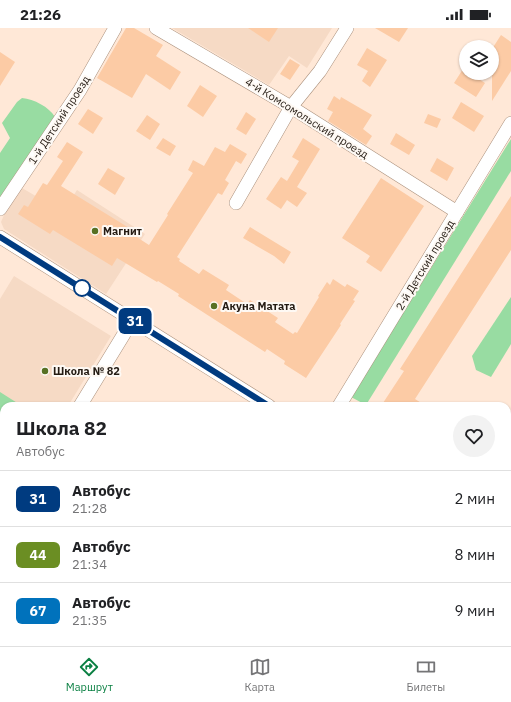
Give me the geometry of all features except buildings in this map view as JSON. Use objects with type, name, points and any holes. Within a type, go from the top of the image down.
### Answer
[{"type":"street","name":"1-й Детский проезд","points":[[0,209],[80,90],[115,28]]},
{"type":"street","name":"4-й Комсомольский проезд","points":[[156,28],[291,107],[457,212]]},
{"type":"street","points":[[236,203],[291,107],[320,71],[347,28]]},
{"type":"street","name":"2-й Детский проезд","points":[[341,402],[511,123]]},
{"type":"street","points":[[0,237],[263,402]]},
{"type":"street","points":[[82,402],[124,334],[128,316]]},
{"type":"shaded area","points":[[172,28],[332,28],[307,68],[289,56],[269,85]]},
{"type":"shaded area","points":[[22,188],[63,212],[77,190],[145,234],[106,294],[4,229],[1,222],[4,215]]},
{"type":"shaded area","name":"Школа № 82","points":[[14,276],[111,336],[70,402],[0,402],[0,299]]},
{"type":"green space","points":[[22,98],[41,104],[55,117],[0,200],[0,153],[10,138],[2,123],[17,102]]},
{"type":"green space","points":[[511,139],[511,171],[368,402],[360,402],[351,397]]},
{"type":"green space","points":[[511,297],[511,344],[491,377],[476,370],[472,356]]},
{"type":"green space","points":[[0,392],[16,402],[0,402]]},
{"type":"bus line","name":"31","points":[[0,237],[263,402]]},
{"type":"place","name":"Магнит","points":[[95,231]]},
{"type":"place","name":"Акуна Матата","points":[[214,306]]},
{"type":"place","name":"Школа № 82","points":[[45,371]]}]
